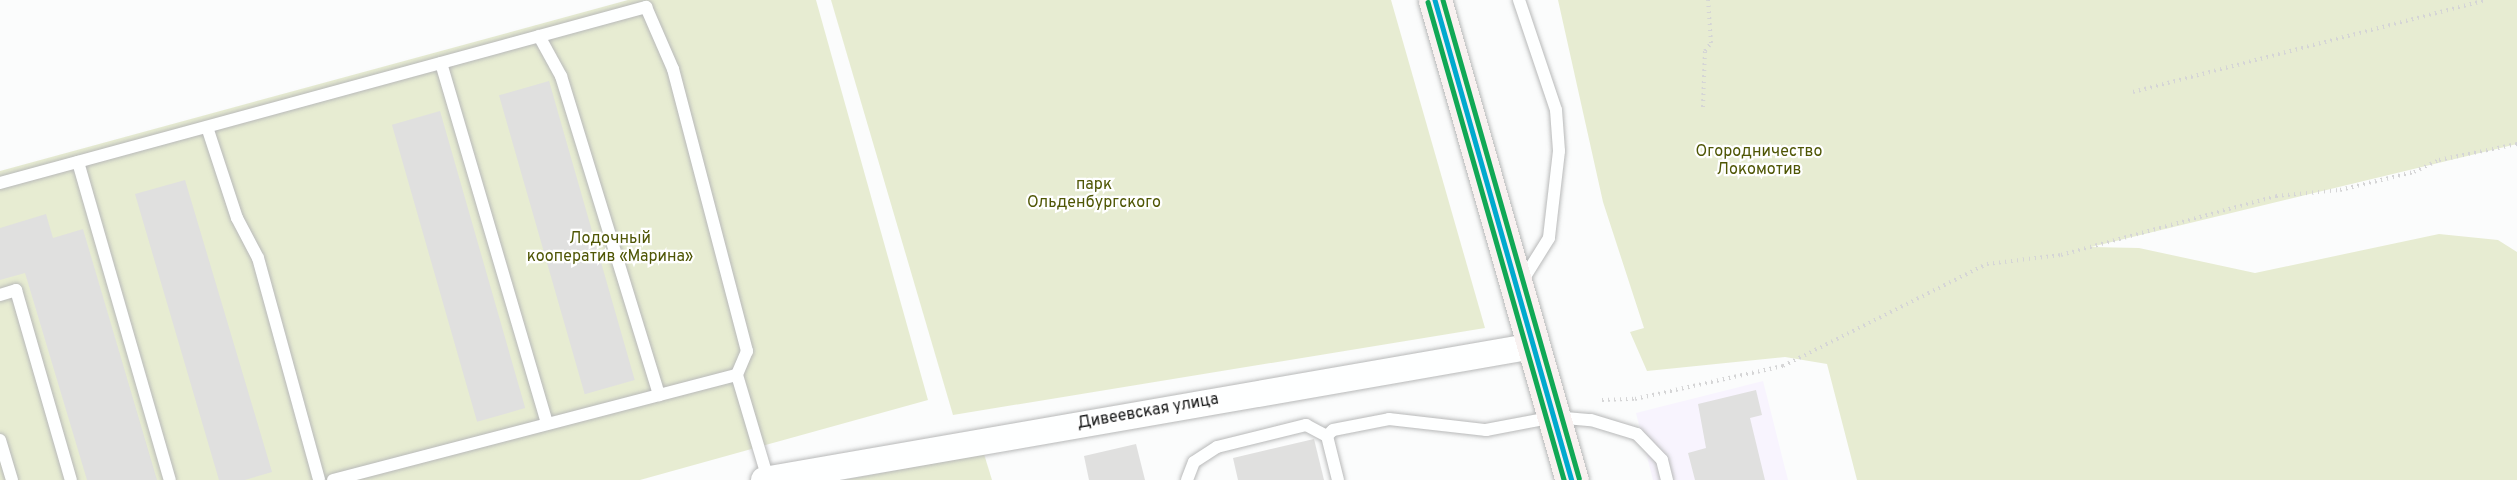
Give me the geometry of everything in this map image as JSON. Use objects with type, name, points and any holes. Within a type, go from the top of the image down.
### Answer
[{"type":"main road","points":[[1435,0],[1572,480]]},
{"type":"street","name":"Дивеевская улица","points":[[766,480],[1533,346]]},
{"type":"lane","points":[[1517,289],[1549,238],[1559,151],[1556,110],[1519,0]]},
{"type":"lane","points":[[0,183],[646,7],[673,69],[747,351],[737,375],[766,480]]},
{"type":"lane","points":[[539,36],[561,76],[659,395]]},
{"type":"lane","points":[[441,63],[548,423]]},
{"type":"lane","points":[[207,127],[237,218],[258,258],[319,480]]},
{"type":"lane","points":[[78,162],[170,480]]},
{"type":"lane","points":[[0,295],[16,290],[71,480]]},
{"type":"lane","points":[[333,480],[737,375]]},
{"type":"lane","points":[[1328,436],[1333,430],[1389,419],[1486,429],[1551,410],[1637,434],[1662,460],[1667,480]]},
{"type":"lane","points":[[1187,480],[1194,462],[1217,447],[1306,425],[1328,436]]},
{"type":"lane","points":[[1328,436],[1338,480]]},
{"type":"lane","points":[[0,440],[12,480]]},
{"type":"path","points":[[1703,107],[1705,51],[1711,43],[1708,0]]},
{"type":"path","points":[[2133,92],[2486,0]]},
{"type":"path","points":[[1551,410],[1635,399],[1783,366],[1987,264],[2061,255],[2276,196],[2340,190],[2414,172],[2439,160],[2517,144]]},
{"type":"shaded area","points":[[1763,381],[1788,480],[1653,480],[1636,413]]},
{"type":"green space","name":"Лодочный кооператив «Марина»","points":[[628,0],[816,0],[928,400],[640,480],[0,480],[0,171]]},
{"type":"green space","name":"парк Ольденбургского","points":[[831,0],[1391,0],[1485,328],[953,415]]},
{"type":"green space","name":"Огородничество Локомотив","points":[[1558,0],[2517,0],[2517,144],[2091,247],[2139,248],[2255,273],[2439,234],[2498,240],[2517,252],[2517,480],[1857,480],[1827,364],[1785,357],[1647,371],[1630,332],[1644,328],[1603,202]]},
{"type":"green space","points":[[984,454],[992,480],[843,480]]},
{"type":"building","points":[[549,81],[635,380],[585,394],[499,95]]},
{"type":"building","points":[[440,111],[525,408],[477,422],[392,125]]},
{"type":"building","points":[[185,180],[272,472],[245,480],[219,480],[135,194]]},
{"type":"building","points":[[46,214],[53,238],[83,229],[157,480],[87,480],[25,273],[0,280],[0,228]]},
{"type":"building","points":[[1756,390],[1762,415],[1750,418],[1765,480],[1695,480],[1688,453],[1706,448],[1698,404]]},
{"type":"building","points":[[1314,439],[1324,480],[1238,480],[1233,458]]},
{"type":"building","points":[[1136,444],[1145,480],[1089,480],[1084,456]]},
{"type":"transit line","points":[[1435,0],[1572,480]]},
{"type":"transit line","points":[[1443,0],[1579,478]]},
{"type":"transit line","points":[[1428,2],[1564,480]]}]
